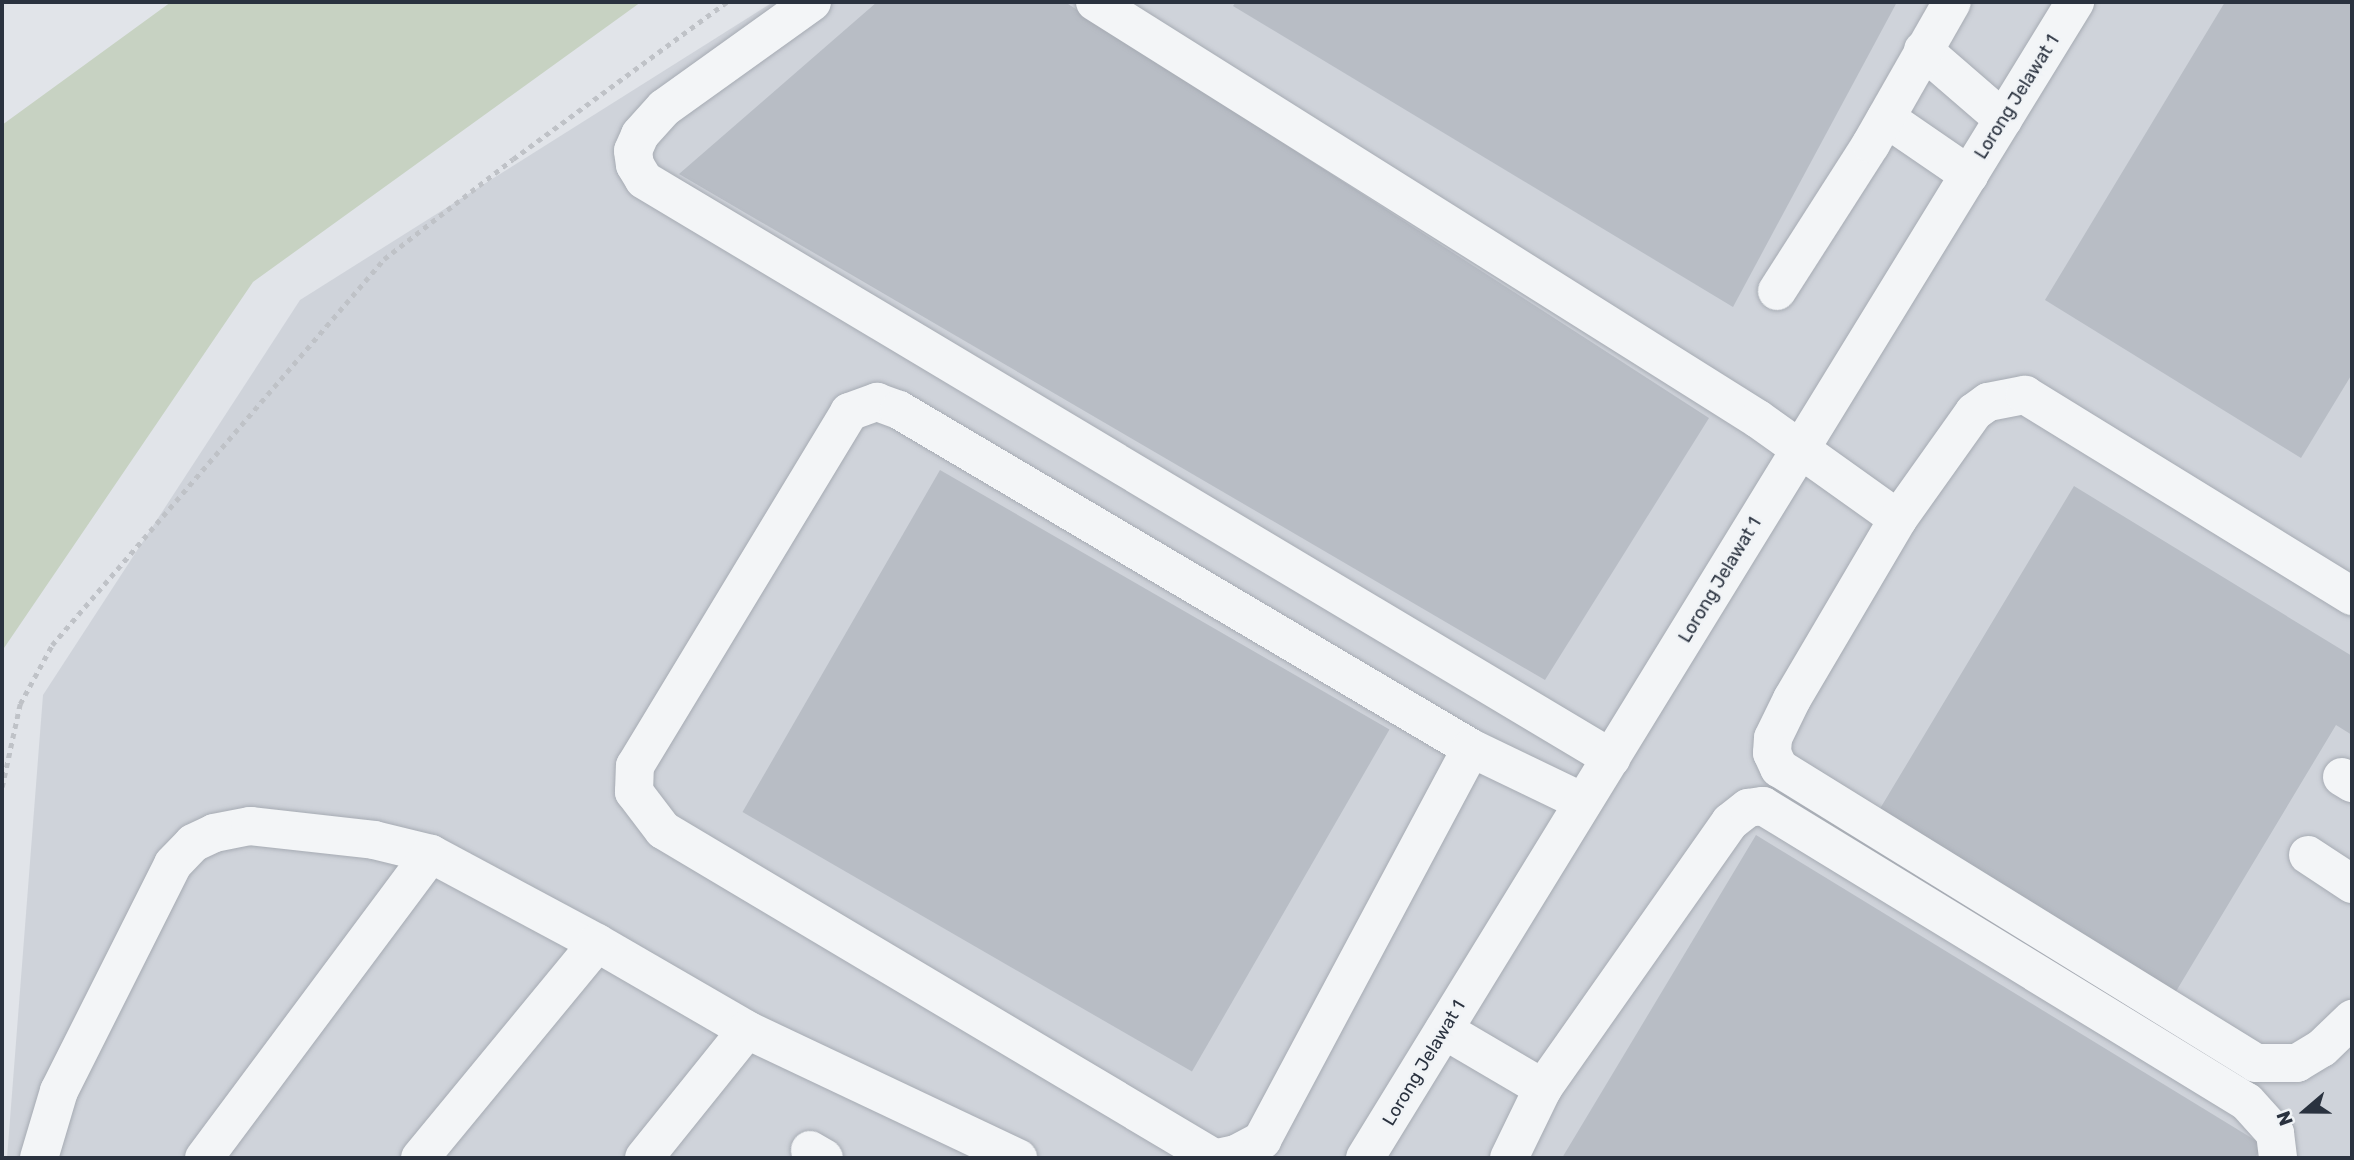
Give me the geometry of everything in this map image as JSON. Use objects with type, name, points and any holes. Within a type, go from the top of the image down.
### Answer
[{"type":"street","points":[[812,2],[664,108],[640,135],[633,151],[635,165],[644,180],[1611,758]]},
{"type":"street","points":[[1095,2],[1546,283],[1758,419],[1898,519]]},
{"type":"street","points":[[1777,291],[1886,118],[1952,2]]},
{"type":"street","name":"Lorong Jelawat 1","points":[[1366,1158],[2075,2]]},
{"type":"street","points":[[1923,50],[2003,119]]},
{"type":"street","points":[[1886,118],[1969,175]]},
{"type":"street","points":[[2352,596],[2025,395],[1988,402],[1974,412],[1898,519],[1792,699],[1773,738],[1772,753],[1779,768],[2256,1063],[2297,1062],[2322,1048],[2352,1019]]},
{"type":"street","points":[[1471,748],[1262,1140],[1236,1154],[1216,1158],[663,830],[634,792],[635,766],[849,412],[877,402],[899,410],[1471,748],[1583,803]]},
{"type":"street","points":[[1508,1158],[1543,1088],[1730,822],[1748,808],[1763,806],[2247,1102],[2274,1133],[2278,1158]]},
{"type":"street","points":[[39,1158],[59,1091],[173,864],[193,843],[214,833],[250,827],[374,839],[431,854],[597,943],[747,1030],[1018,1158]]},
{"type":"street","points":[[204,1158],[431,854]]},
{"type":"street","points":[[2308,855],[2352,884]]},
{"type":"street","points":[[420,1158],[597,943]]},
{"type":"street","points":[[644,1158],[747,1030]]},
{"type":"street","points":[[1444,1030],[1543,1088]]},
{"type":"path","points":[[2,787],[20,704],[52,645],[384,259],[513,159],[727,2]]},
{"type":"shaded area","points":[[773,2],[2352,2],[2352,1158],[7,1158],[43,695],[300,300]]},
{"type":"green space","points":[[171,2],[641,2],[253,282],[2,651],[2,125]]},
{"type":"building","points":[[877,2],[1065,2],[1709,418],[1545,680],[679,174]]},
{"type":"building","points":[[1236,2],[1897,2],[1733,307],[1233,6]]},
{"type":"building","points":[[2225,2],[2352,2],[2352,374],[2301,458],[2045,300]]},
{"type":"building","points":[[940,470],[1389,730],[1192,1072],[742,812]]},
{"type":"building","points":[[2074,486],[2352,656],[2352,735],[2336,725],[2172,998],[1875,817]]},
{"type":"building","points":[[1756,835],[2263,1145],[2255,1158],[1562,1158]]}]
